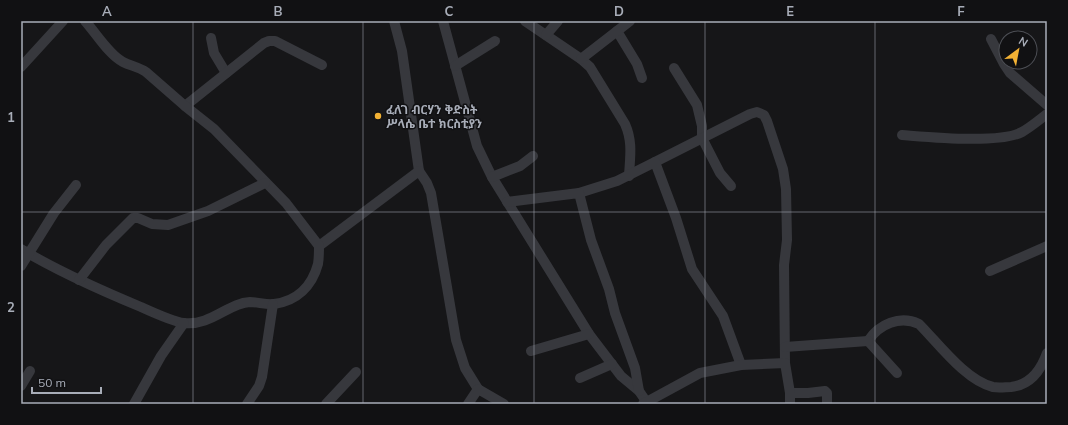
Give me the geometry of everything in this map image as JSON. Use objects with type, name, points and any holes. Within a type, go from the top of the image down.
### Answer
[{"type":"street","points":[[21,67],[63,21]]},
{"type":"street","points":[[25,252],[79,280],[148,310],[184,323],[209,319],[241,304],[250,302],[273,304],[290,301],[299,295],[306,287],[318,264],[319,246],[286,203],[214,129],[146,72],[123,62],[116,57],[85,21]]},
{"type":"street","points":[[394,21],[402,51],[419,171],[427,183],[430,192],[456,340],[465,368],[478,389],[504,404]]},
{"type":"street","points":[[443,21],[477,146],[492,177],[589,334],[621,376],[639,391]]},
{"type":"street","points":[[525,21],[581,59],[590,67],[629,132],[631,143],[628,176]]},
{"type":"street","points":[[546,35],[558,21]]},
{"type":"street","points":[[581,59],[630,21]]},
{"type":"street","points":[[617,31],[637,64],[642,78]]},
{"type":"street","points":[[211,38],[214,53],[226,73]]},
{"type":"street","points":[[991,39],[1010,73],[1047,105]]},
{"type":"street","points":[[185,106],[264,43],[269,41],[275,41],[322,66]]},
{"type":"street","points":[[456,66],[495,41]]},
{"type":"street","points":[[674,68],[696,105],[701,121],[702,138],[720,172],[731,186]]},
{"type":"street","points":[[508,202],[580,193],[606,186],[750,114],[757,112],[764,115],[783,169],[786,189],[788,240],[784,265],[785,363],[790,394],[790,404]]},
{"type":"street","points":[[902,135],[1006,138],[1021,133],[1047,114]]},
{"type":"street","points":[[492,177],[520,166],[533,156]]},
{"type":"street","points":[[655,162],[676,218],[692,269],[723,316],[741,365]]},
{"type":"street","points":[[319,246],[419,171]]},
{"type":"street","points":[[79,280],[106,245],[133,218],[138,218],[152,224],[168,225],[208,211],[266,183]]},
{"type":"street","points":[[21,266],[25,252],[76,185]]},
{"type":"street","points":[[580,193],[591,240],[635,368],[639,391],[646,404],[700,373],[741,365],[785,363]]},
{"type":"street","points":[[990,271],[1047,246]]},
{"type":"street","points":[[247,404],[259,386],[262,377],[273,304]]},
{"type":"street","points":[[785,347],[868,341],[877,330],[891,322],[905,320],[913,321],[919,324],[963,370],[972,377],[994,388],[1023,385],[1030,380],[1046,360]]},
{"type":"street","points":[[134,404],[161,356],[184,323]]},
{"type":"street","points":[[531,350],[589,334]]},
{"type":"street","points":[[868,341],[896,373]]},
{"type":"street","points":[[580,378],[612,364]]},
{"type":"street","points":[[21,386],[30,371]]},
{"type":"street","points":[[326,404],[356,372]]},
{"type":"street","points":[[468,404],[478,389]]},
{"type":"street","points":[[790,394],[825,391],[827,393],[827,404]]},
{"type":"place","name":"ፈለገ ብርሃን ቅድስት ሥላሴ ቤተ ክርስቲያን","points":[[378,116]]}]
